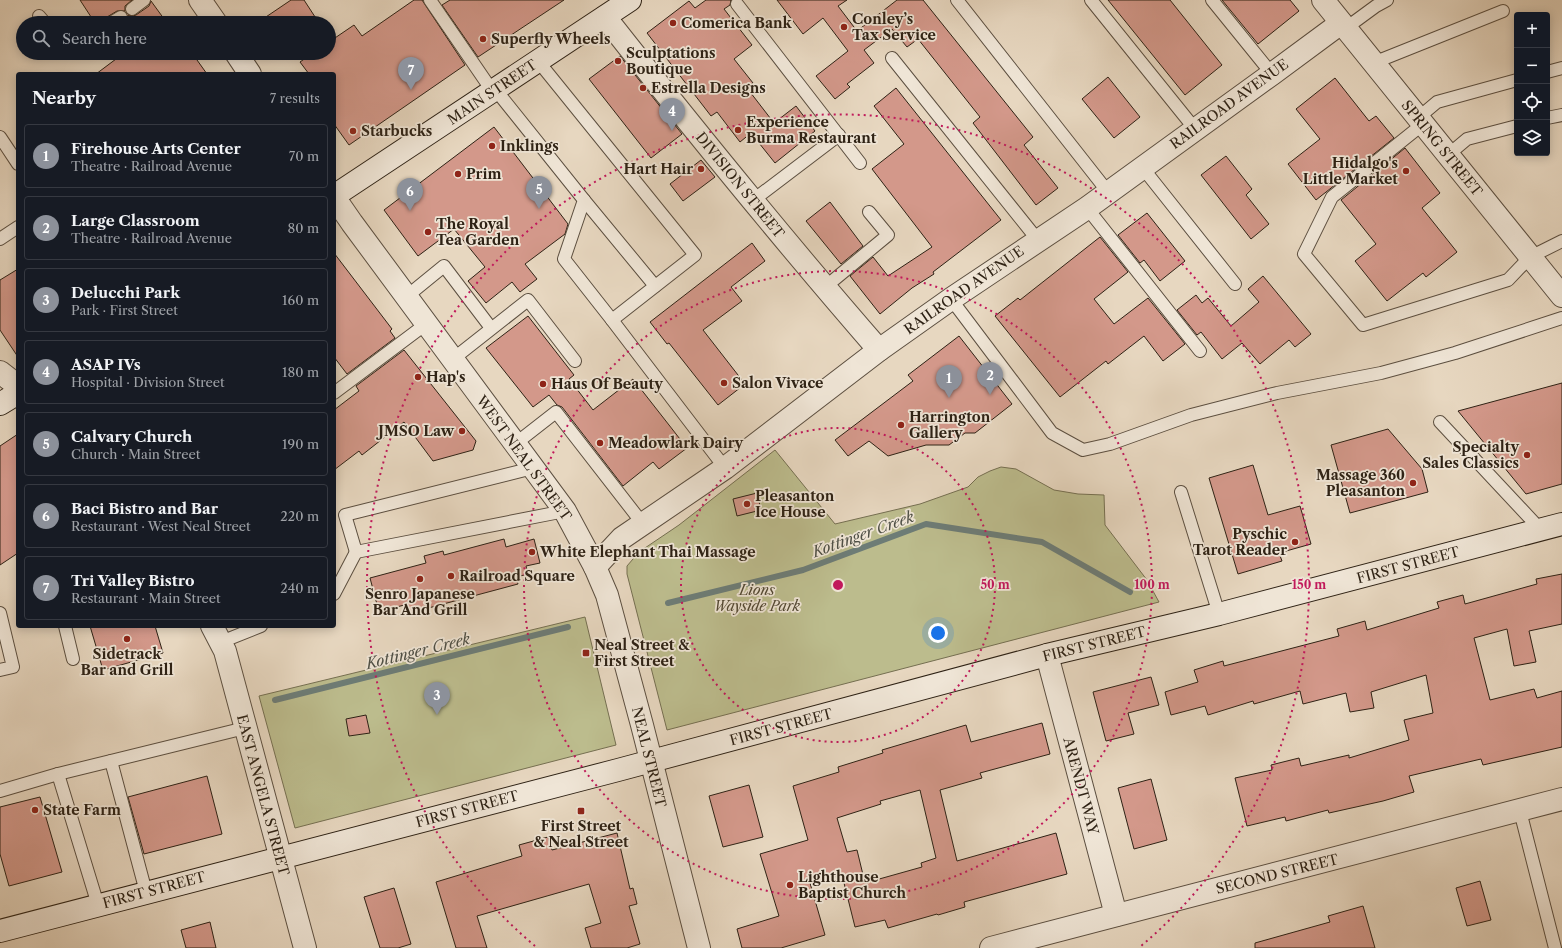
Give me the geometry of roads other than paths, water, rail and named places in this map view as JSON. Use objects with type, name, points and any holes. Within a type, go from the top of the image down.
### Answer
[{"type":"street","points":[[200,0],[211,16]]},
{"type":"street","name":"MAIN STREET","points":[[336,196],[630,0]]},
{"type":"street","name":"SPRING STREET","points":[[1323,0],[1562,296]]},
{"type":"street","name":"DIVISION STREET","points":[[605,17],[824,288],[879,350]]},
{"type":"street","name":"RAILROAD AVENUE","points":[[595,567],[622,538],[725,468],[879,350],[1037,239],[1087,208],[1195,129],[1343,25]]},
{"type":"street","points":[[241,60],[249,72]]},
{"type":"street","name":"WEST NEAL STREET","points":[[336,200],[406,297],[565,511],[595,567]]},
{"type":"street","points":[[0,372],[16,384]]},
{"type":"street","points":[[0,404],[16,394]]},
{"type":"street","name":"FIRST STREET","points":[[0,931],[650,762],[1047,655],[1218,614],[1562,524]]},
{"type":"street","name":"NEAL STREET","points":[[595,567],[607,595],[699,948]]},
{"type":"street","name":"EAST ANGELA STREET","points":[[216,634],[225,651],[304,948]]},
{"type":"street","name":"ARENDT WAY","points":[[1047,655],[1116,915]]},
{"type":"street","name":"SECOND STREET","points":[[991,948],[1562,800]]},
{"type":"lane","points":[[132,9],[144,0]]},
{"type":"lane","points":[[430,0],[494,91],[655,286]]},
{"type":"lane","points":[[957,0],[1108,192]]},
{"type":"lane","points":[[1091,0],[1195,129]]},
{"type":"lane","points":[[1212,0],[1272,74]]},
{"type":"lane","points":[[1343,25],[1387,0]]},
{"type":"lane","points":[[737,4],[860,162]]},
{"type":"lane","points":[[1373,63],[1503,11]]},
{"type":"lane","points":[[892,58],[1037,239]]},
{"type":"lane","points":[[538,61],[695,255],[612,320]]},
{"type":"lane","points":[[1550,71],[1562,68]]},
{"type":"lane","points":[[1514,81],[1436,102],[1420,121],[1332,197],[1304,254],[1363,324],[1508,280],[1530,257],[1562,241]]},
{"type":"lane","points":[[1550,117],[1562,115]]},
{"type":"lane","points":[[1448,155],[1467,139],[1514,127]]},
{"type":"lane","points":[[752,200],[839,134]]},
{"type":"lane","points":[[0,137],[16,161]]},
{"type":"lane","points":[[1142,167],[1235,284]]},
{"type":"lane","points":[[584,200],[564,259],[725,468]]},
{"type":"lane","points":[[1087,208],[1200,351]]},
{"type":"lane","points":[[824,288],[888,235],[869,212]]},
{"type":"lane","points":[[0,238],[16,228]]},
{"type":"lane","points":[[406,297],[444,266],[491,328]]},
{"type":"lane","points":[[951,299],[1052,433],[1083,450],[1110,444],[1198,413],[1277,393],[1381,373],[1440,357],[1562,318]]},
{"type":"lane","points":[[453,359],[528,300],[575,361]]},
{"type":"lane","points":[[336,392],[426,324]]},
{"type":"lane","points":[[515,444],[556,412],[643,524]]},
{"type":"lane","points":[[1440,422],[1541,530]]},
{"type":"lane","points":[[336,590],[356,552],[345,515],[533,468]]},
{"type":"lane","points":[[1181,492],[1218,614]]},
{"type":"lane","points":[[356,552],[565,511]]},
{"type":"lane","points":[[0,613],[13,666],[0,670]]},
{"type":"lane","points":[[65,628],[73,659]]},
{"type":"lane","points":[[216,634],[250,628]]},
{"type":"lane","points":[[0,791],[58,774],[245,728]]},
{"type":"lane","points":[[111,761],[146,892]]},
{"type":"lane","points":[[58,774],[98,905]]},
{"type":"lane","points":[[1520,811],[1554,948]]},
{"type":"waterway","name":"Kottinger Creek","points":[[668,603],[803,570],[926,524],[1042,542],[1130,592]]},
{"type":"waterway","name":"Kottinger Creek","points":[[275,700],[568,627]]},
{"type":"place","name":"Comerica Bank","points":[[673,23]]},
{"type":"place","name":"Conley’s Tax Service","points":[[844,27]]},
{"type":"place","name":"Superfly Wheels","points":[[483,39]]},
{"type":"place","name":"Sculptations Boutique","points":[[618,61]]},
{"type":"place","name":"Estrella Designs","points":[[643,88]]},
{"type":"place","name":"Tri Valley Bistro","points":[[411,90]]},
{"type":"place","name":"Experience Burma Restaurant","points":[[738,130]]},
{"type":"place","name":"Starbucks","points":[[353,131]]},
{"type":"place","name":"ASAP IVs","points":[[672,131]]},
{"type":"place","name":"Inklings","points":[[492,146]]},
{"type":"place","name":"Hart Hair","points":[[701,169]]},
{"type":"place","name":"Hidalgo's Little Market","points":[[1406,171]]},
{"type":"place","name":"Prim","points":[[458,174]]},
{"type":"place","name":"Calvary Church","points":[[539,209]]},
{"type":"place","name":"Baci Bistro and Bar","points":[[410,211]]},
{"type":"place","name":"The Royal Tea Garden","points":[[428,232]]},
{"type":"place","name":"Hap's","points":[[418,377]]},
{"type":"place","name":"Salon Vivace","points":[[724,383]]},
{"type":"place","name":"Haus Of Beauty","points":[[543,384]]},
{"type":"place","name":"Large Classroom","points":[[990,395]]},
{"type":"place","name":"Firehouse Arts Center","points":[[949,398]]},
{"type":"place","name":"Harrington Gallery","points":[[901,425]]},
{"type":"place","name":"JMSO Law","points":[[462,431]]},
{"type":"place","name":"Meadowlark Dairy","points":[[600,443]]},
{"type":"place","name":"Specialty Sales Classics","points":[[1527,455]]},
{"type":"place","name":"Massage 360 Pleasanton","points":[[1413,483]]},
{"type":"place","name":"Pleasanton Ice House","points":[[747,504]]},
{"type":"place","name":"Pyschic Tarot Reader","points":[[1295,542]]},
{"type":"place","name":"White Elephant Thai Massage","points":[[532,552]]},
{"type":"place","name":"Railroad Square","points":[[451,576]]},
{"type":"place","name":"Senro Japanese Bar And Grill","points":[[420,579]]},
{"type":"place","name":"Sidetrack Bar and Grill","points":[[127,639]]},
{"type":"place","name":"Neal Street & First Street","points":[[586,653]]},
{"type":"place","name":"Delucchi Park","points":[[437,715]]},
{"type":"place","name":"State Farm","points":[[35,810]]},
{"type":"place","name":"First Street & Neal Street","points":[[581,811]]},
{"type":"place","name":"Lighthouse Baptist Church","points":[[790,885]]},
{"type":"park label","name":"Lions Wayside Park","points":[[757,598]]}]
